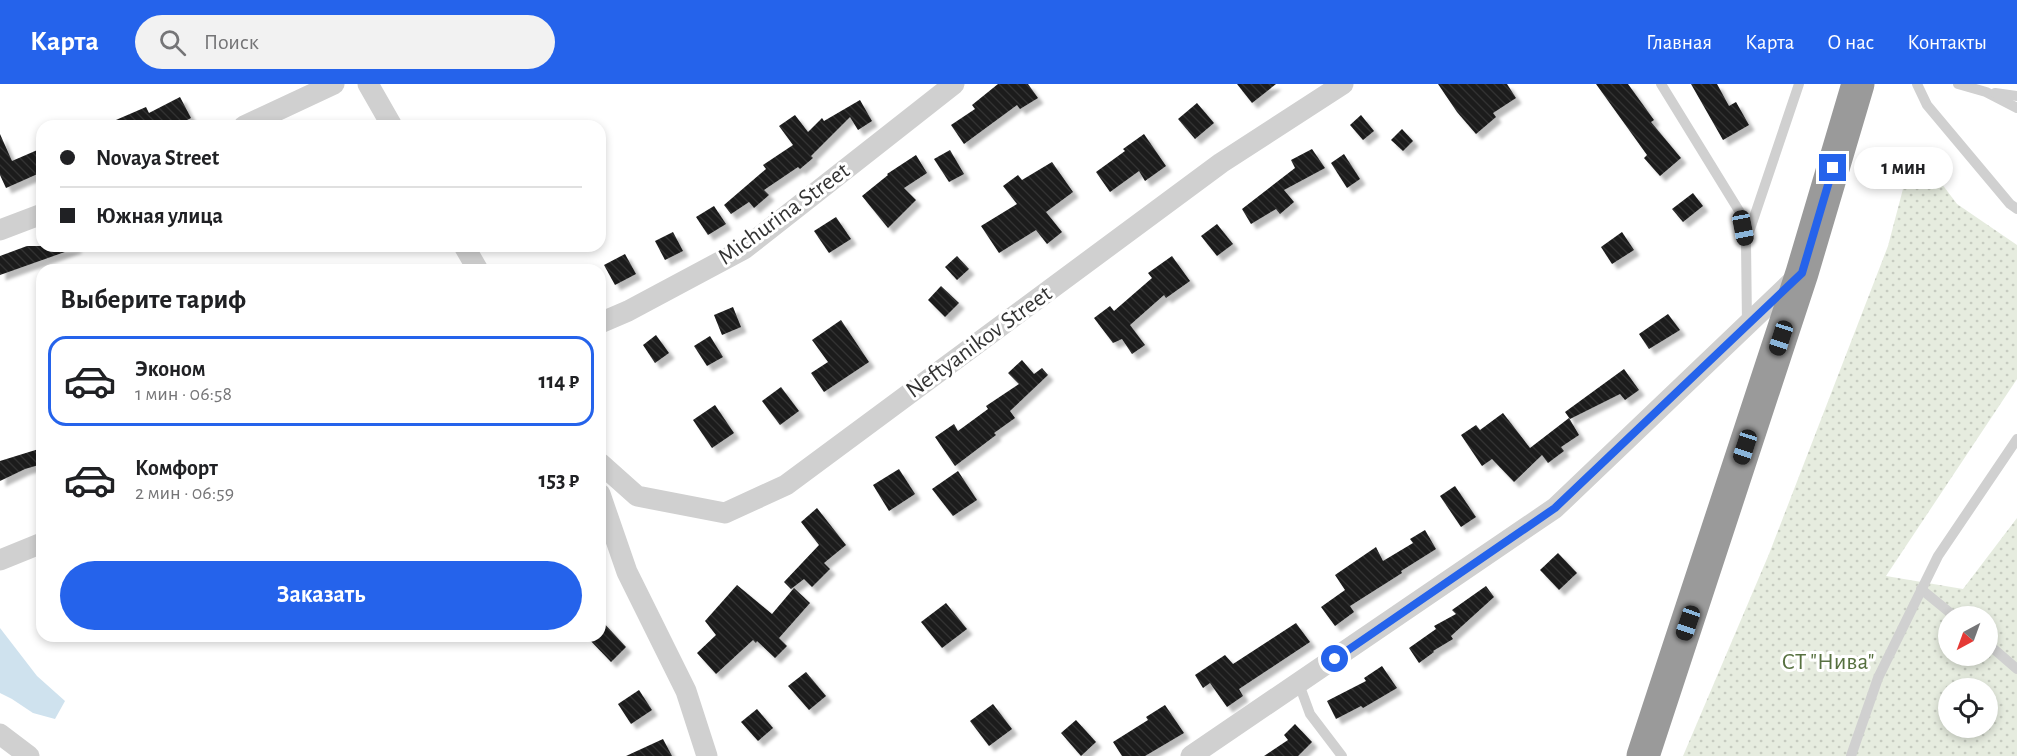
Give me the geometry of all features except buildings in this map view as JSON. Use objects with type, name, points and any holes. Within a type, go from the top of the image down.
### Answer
[{"type":"highway","points":[[1643,756],[1802,273],[1858,84]]},
{"type":"street","points":[[257,120],[334,84]]},
{"type":"street","points":[[368,84],[389,120]]},
{"type":"street","name":"Michurina Street","points":[[606,320],[744,249],[954,84]]},
{"type":"street","name":"Neftyanikov Street","points":[[606,468],[637,496],[725,513],[786,485],[1221,163],[1343,84]]},
{"type":"street","points":[[0,230],[36,216]]},
{"type":"street","points":[[1191,756],[1555,508],[1802,273]]},
{"type":"street","points":[[606,512],[627,573],[686,691],[707,756]]},
{"type":"street","points":[[0,560],[36,545]]},
{"type":"street","points":[[0,734],[29,756]]},
{"type":"lane","points":[[1660,84],[1741,214],[1746,242],[1747,325]]},
{"type":"lane","points":[[1746,242],[1799,84]]},
{"type":"lane","points":[[1917,84],[1927,105],[2010,204],[2017,209]]},
{"type":"lane","points":[[1958,84],[1986,92],[2017,96]]},
{"type":"lane","points":[[1986,92],[2017,108]]},
{"type":"lane","points":[[1851,756],[1878,678],[1938,556],[2017,439]]},
{"type":"lane","points":[[1921,589],[1942,606]]},
{"type":"lane","points":[[1998,653],[2017,669]]},
{"type":"lane","points":[[1299,684],[1310,714],[1342,756]]},
{"type":"green space","name":"СТ \"Нива\"","points":[[1914,147],[1957,204],[2017,245],[2017,379],[1886,576],[1963,589],[2017,518],[2017,756],[1683,756],[1769,554],[1888,246]]},
{"type":"water","points":[[0,628],[37,676],[65,701],[55,719],[33,713],[0,693]]},
{"type":"route","points":[[1335,659],[1555,508],[1802,273],[1833,168]]}]
